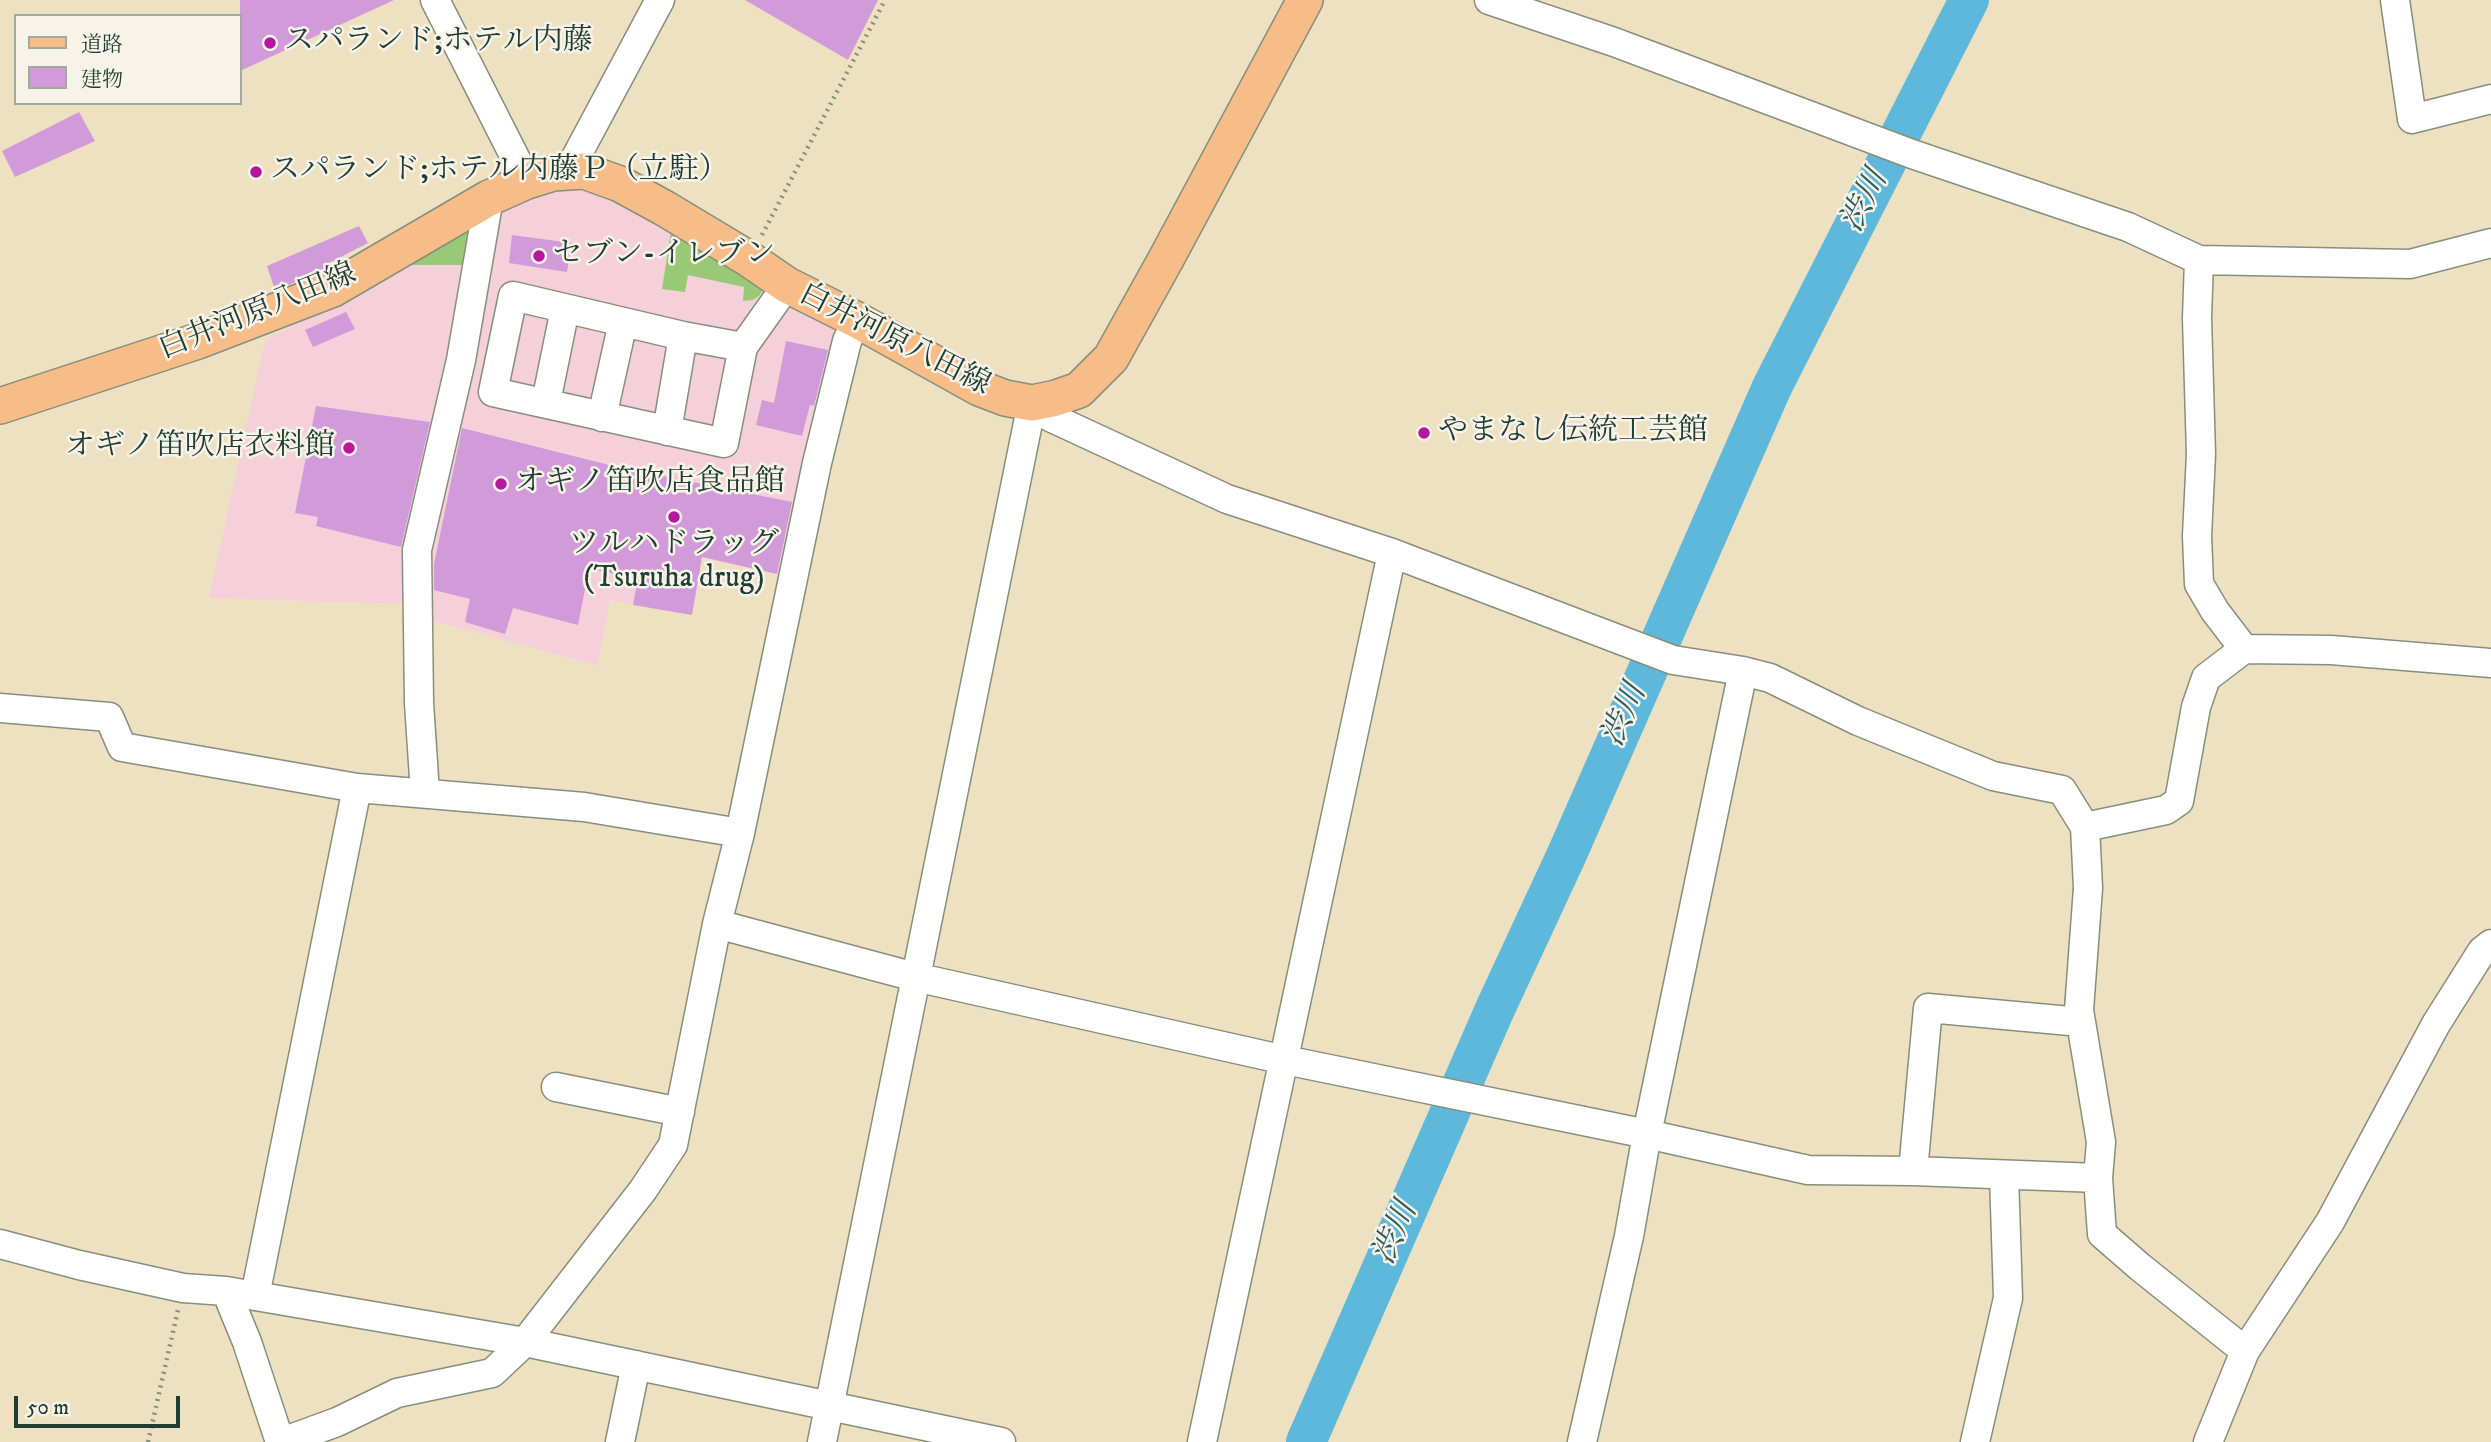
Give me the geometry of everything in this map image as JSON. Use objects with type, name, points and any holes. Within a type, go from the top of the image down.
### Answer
[{"type":"main road","name":"白井河原八田線","points":[[0,406],[198,341],[333,289],[489,198],[553,173],[584,171],[620,184],[750,259],[787,285],[858,320],[979,388],[1005,398],[1032,403],[1056,398],[1079,390],[1111,358],[1305,0]]},
{"type":"street","points":[[435,0],[527,181]]},
{"type":"street","points":[[568,172],[660,0]]},
{"type":"street","points":[[1489,0],[1614,43],[1912,155],[2128,227],[2199,260],[2410,264],[2491,243]]},
{"type":"street","points":[[2395,0],[2412,119],[2491,99]]},
{"type":"street","points":[[425,793],[419,703],[417,550],[461,360],[489,198]]},
{"type":"street","points":[[2199,260],[2199,584],[2215,611],[2244,649]]},
{"type":"street","points":[[743,347],[683,336],[513,296],[493,392],[724,443],[743,347],[787,285]]},
{"type":"street","points":[[545,402],[565,309]]},
{"type":"street","points":[[226,1291],[247,1342],[281,1442],[339,1432],[397,1393],[492,1373],[525,1342],[643,1190],[673,1145],[717,924],[740,833],[826,424],[847,341],[858,320]]},
{"type":"street","points":[[602,416],[623,322]]},
{"type":"street","points":[[667,430],[683,336]]},
{"type":"street","points":[[822,1442],[1032,403],[1050,417],[1227,499],[1392,553],[1673,660],[1770,678],[1858,721],[1993,776],[2062,790],[2085,827],[2088,888],[2079,1010],[2101,1142],[2098,1178],[2102,1234],[2245,1351]]},
{"type":"street","points":[[1202,1442],[1392,553]]},
{"type":"street","points":[[2085,827],[2166,810],[2179,800],[2196,707],[2206,678],[2244,649],[2331,650],[2491,663]]},
{"type":"street","points":[[1583,1442],[1629,1236],[1647,1134],[1743,671]]},
{"type":"street","points":[[0,708],[109,717],[122,747],[357,788],[584,807],[740,833]]},
{"type":"street","points":[[255,1296],[357,788]]},
{"type":"street","points":[[717,924],[915,977],[1285,1060],[1808,1170],[2098,1178]]},
{"type":"street","points":[[2208,1442],[2245,1351],[2330,1222],[2436,1024],[2482,951],[2491,944]]},
{"type":"street","points":[[1913,1171],[1928,1008],[2081,1021]]},
{"type":"street","points":[[556,1087],[680,1112]]},
{"type":"street","points":[[1975,1442],[2008,1298],[2004,1175]]},
{"type":"street","points":[[0,1244],[183,1288],[226,1291],[525,1342],[1001,1442]]},
{"type":"street","points":[[620,1442],[636,1365]]},
{"type":"path","points":[[750,259],[885,0]]},
{"type":"path","points":[[148,1442],[183,1288]]},
{"type":"shaded area","points":[[553,188],[584,190],[616,197],[841,332],[788,577],[702,557],[692,615],[610,600],[597,665],[426,619],[408,604],[209,598],[265,340],[379,281],[476,223]]},
{"type":"green space","points":[[476,223],[465,265],[408,265]]},
{"type":"green space","points":[[672,225],[764,286],[760,295],[753,300],[743,301],[744,287],[688,275],[685,292],[662,289]]},
{"type":"building","name":"スパランド;ホテル内藤","points":[[240,0],[394,0],[242,70]]},
{"type":"building","points":[[745,0],[878,0],[848,60]]},
{"type":"building","points":[[79,112],[95,141],[15,177],[2,151]]},
{"type":"building","points":[[359,226],[368,243],[325,265],[327,269],[324,271],[275,290],[267,266]]},
{"type":"building","points":[[512,235],[572,243],[567,272],[509,263]]},
{"type":"building","points":[[346,312],[355,329],[313,347],[305,330]]},
{"type":"building","points":[[786,341],[828,350],[814,406],[810,405],[802,436],[756,425],[762,400],[774,403]]},
{"type":"building","points":[[316,406],[430,422],[401,547],[316,526],[318,517],[295,513]]},
{"type":"building","points":[[462,428],[609,465],[792,502],[777,574],[702,557],[692,615],[633,605],[638,578],[589,569],[578,625],[513,608],[505,634],[465,622],[470,599],[434,590],[434,564]]},
{"type":"waterway","name":"渋川","points":[[1306,1442],[1772,387],[1969,0]]},
{"type":"place","name":"スパランド;ホテル内藤","points":[[270,43]]},
{"type":"place","name":"スパランド;ホテル内藤Ｐ（立駐）","points":[[256,172]]},
{"type":"place","name":"セブン-イレブン","points":[[539,256]]},
{"type":"place","name":"やまなし伝統工芸館","points":[[1424,433]]},
{"type":"place","name":"オギノ笛吹店衣料館","points":[[349,448]]},
{"type":"place","name":"オギノ笛吹店食品館","points":[[501,484]]},
{"type":"place","name":"ツルハドラッグ (Tsuruha drug)","points":[[674,517]]}]
